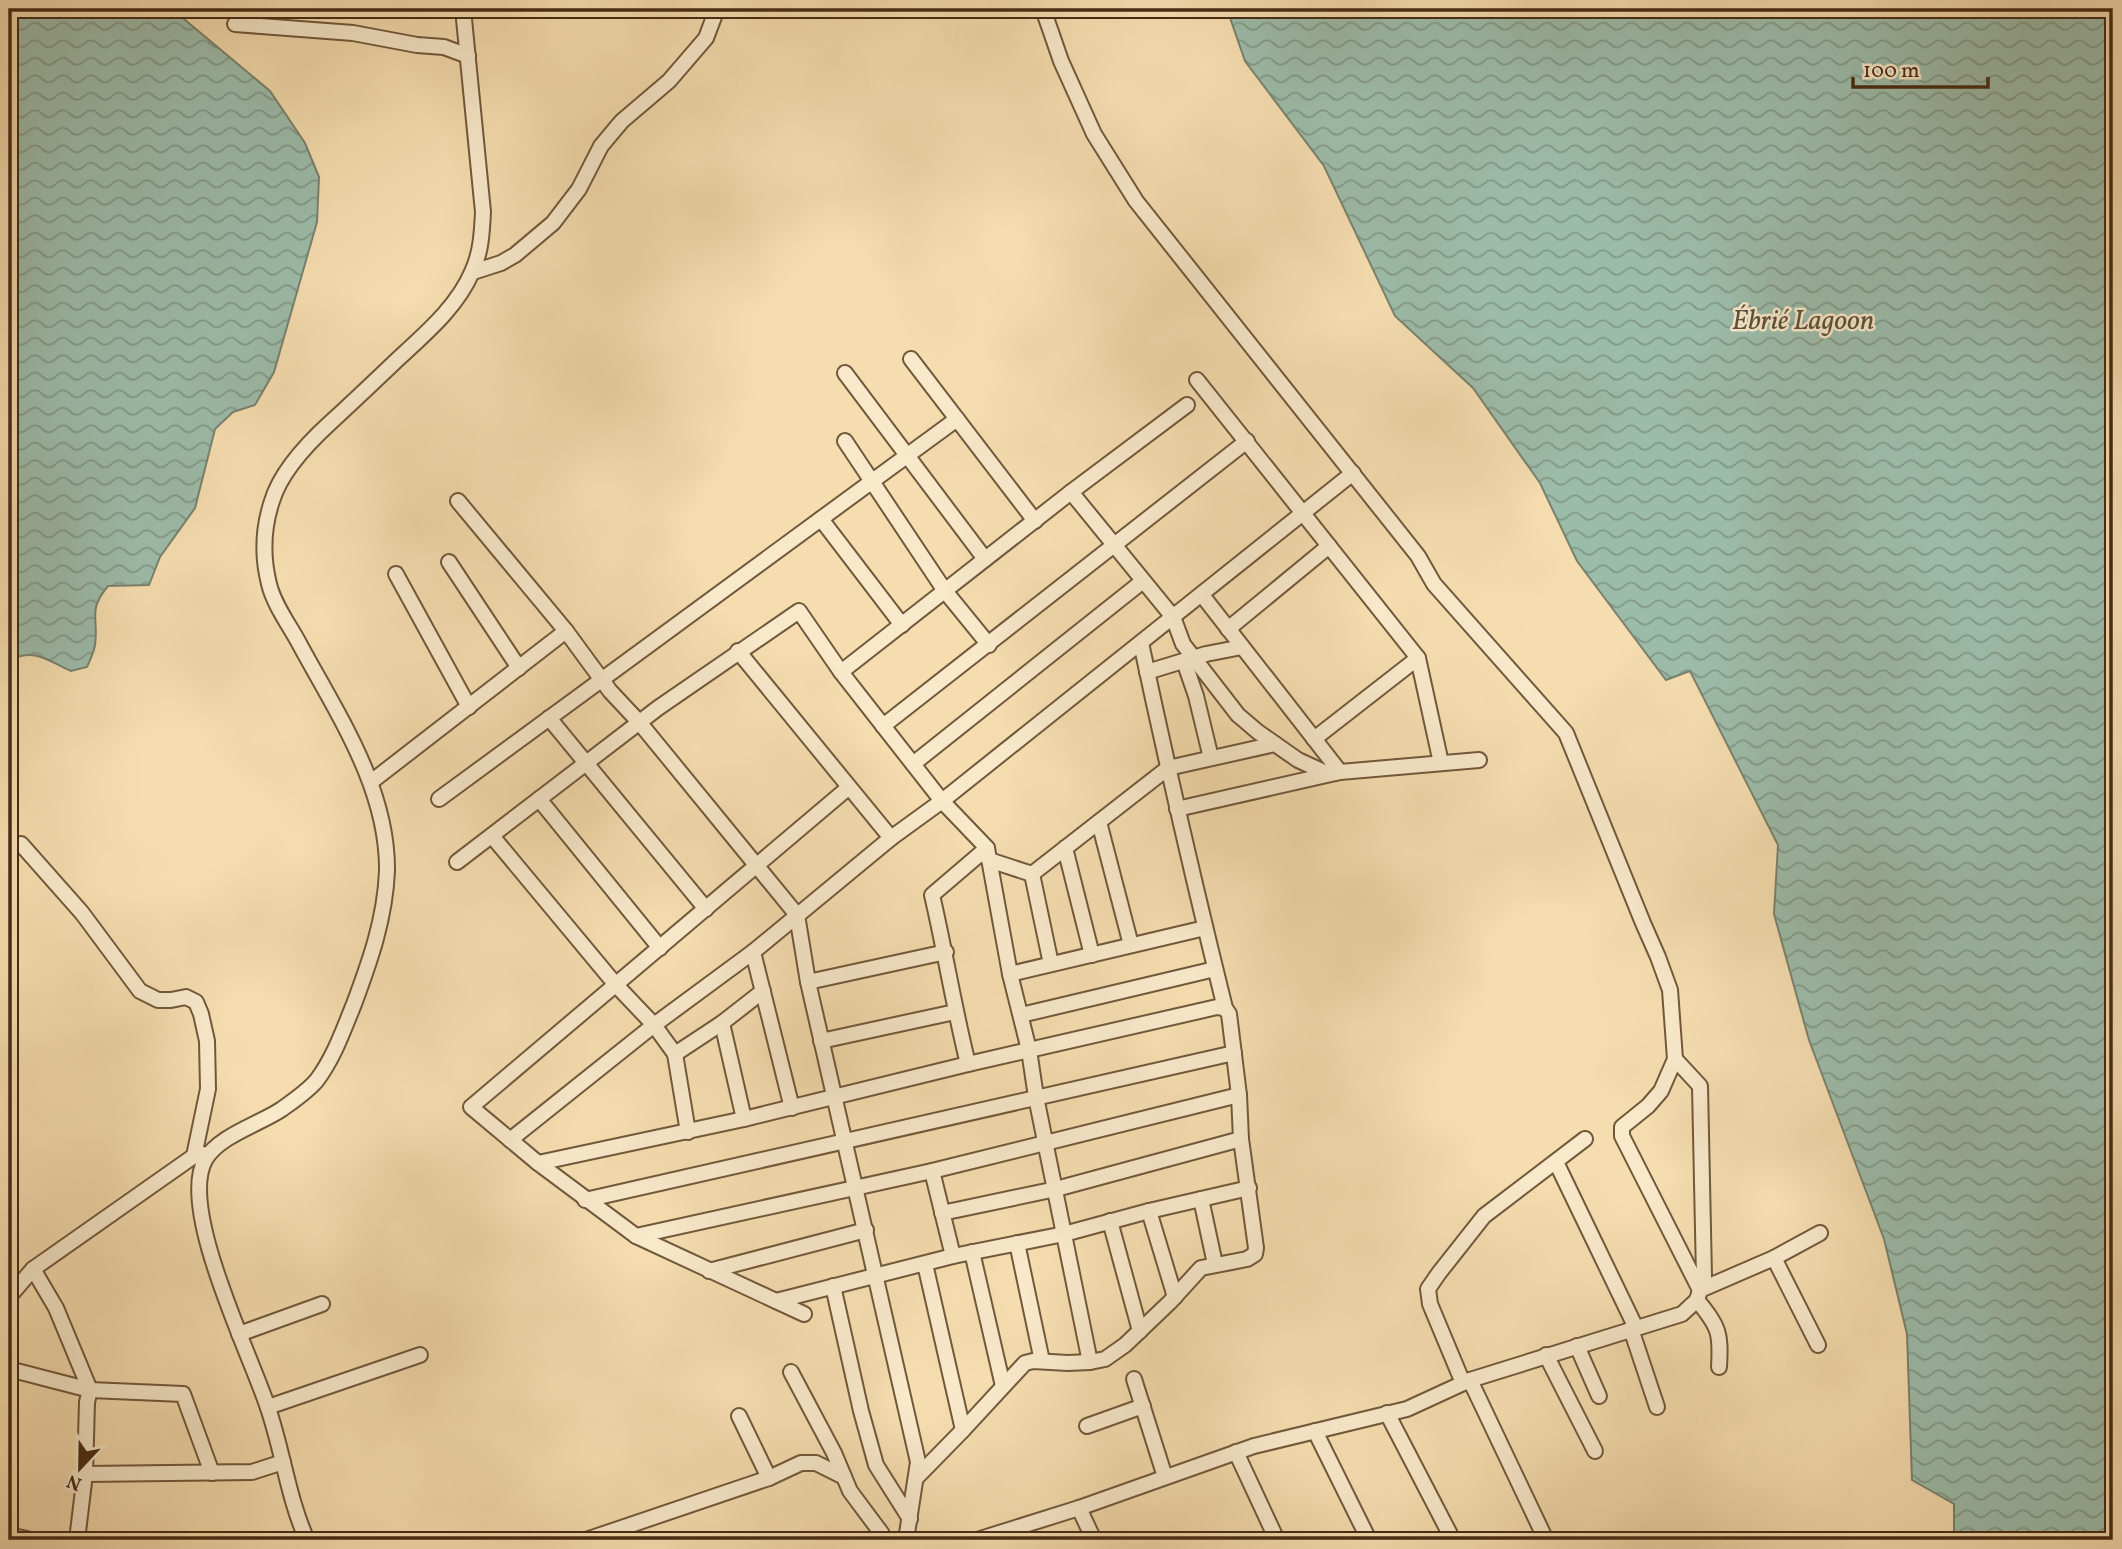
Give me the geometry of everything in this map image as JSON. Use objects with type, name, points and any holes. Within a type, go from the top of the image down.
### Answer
[{"type":"street","points":[[307,1540],[296,1516],[268,1407],[216,1271],[206,1237],[200,1193],[201,1171],[212,1152],[224,1142],[281,1110],[314,1083],[336,1051],[373,952],[384,911],[387,869],[385,832],[371,782],[270,588],[264,554],[265,527],[272,497],[311,441],[432,327],[454,303],[472,271],[482,239],[483,212],[463,9]]},
{"type":"street","points":[[472,271],[501,263],[515,255],[553,223],[579,189],[601,146],[622,121],[669,80],[706,38],[717,9]]},
{"type":"street","points":[[1043,9],[1061,61],[1094,134],[1136,201],[1418,556],[1434,584],[1566,733],[1670,990],[1675,1059],[1661,1091],[1648,1106],[1622,1127],[1622,1136],[1699,1295],[1715,1321],[1720,1340],[1719,1367]]},
{"type":"street","points":[[234,24],[354,33],[417,46],[444,47],[468,56]]},
{"type":"street","points":[[911,359],[1035,521]]},
{"type":"street","points":[[845,373],[985,559]]},
{"type":"street","points":[[1197,380],[1418,658],[1441,763]]},
{"type":"street","points":[[841,672],[1187,405]]},
{"type":"street","points":[[439,799],[957,419]]},
{"type":"street","points":[[845,441],[945,591],[989,645]]},
{"type":"street","points":[[883,726],[1247,441]]},
{"type":"street","points":[[510,1140],[654,1025],[753,952],[891,838],[1202,595],[1353,473]]},
{"type":"street","points":[[1071,492],[1173,617],[1189,660],[1211,758]]},
{"type":"street","points":[[458,501],[565,631],[600,680],[639,722],[797,915],[821,1041],[918,1462],[906,1540]]},
{"type":"street","points":[[821,519],[902,625]]},
{"type":"street","points":[[1228,629],[1329,546]]},
{"type":"street","points":[[449,562],[519,668]]},
{"type":"street","points":[[396,573],[469,707]]},
{"type":"street","points":[[913,764],[1143,581]]},
{"type":"street","points":[[1202,595],[1338,773]]},
{"type":"street","points":[[457,862],[639,722],[799,611],[841,672],[988,854],[1032,874]]},
{"type":"street","points":[[371,782],[565,631]]},
{"type":"street","points":[[916,1478],[1025,1363],[1090,1362],[1105,1359],[1140,1331],[1201,1268],[1247,1259],[1255,1254],[1229,1014],[1225,1008],[1205,928],[1141,643]]},
{"type":"street","points":[[1147,672],[1242,647]]},
{"type":"street","points":[[738,652],[891,838]]},
{"type":"street","points":[[1314,739],[1418,658]]},
{"type":"street","points":[[1189,660],[1238,715],[1275,744],[1312,768],[1338,773]]},
{"type":"street","points":[[549,718],[706,909]]},
{"type":"street","points":[[1032,874],[1168,768],[1275,744]]},
{"type":"street","points":[[1177,809],[1338,773],[1479,760]]},
{"type":"street","points":[[804,1314],[636,1236],[585,1200],[471,1107],[848,788]]},
{"type":"street","points":[[539,799],[660,948]]},
{"type":"street","points":[[1099,822],[1131,945]]},
{"type":"street","points":[[492,836],[616,985],[654,1025],[675,1054],[688,1132]]},
{"type":"street","points":[[21,844],[82,913],[140,991],[158,1000],[186,997],[196,1002],[207,1041],[208,1089],[194,1156]]},
{"type":"street","points":[[1065,848],[1092,955]]},
{"type":"street","points":[[968,1064],[932,895],[988,854]]},
{"type":"street","points":[[988,854],[1090,1362]]},
{"type":"street","points":[[1032,874],[1051,964]]},
{"type":"street","points":[[1010,974],[1205,928]]},
{"type":"street","points":[[753,952],[792,1108]]},
{"type":"street","points":[[808,982],[946,952]]},
{"type":"street","points":[[1021,1015],[1215,969]]},
{"type":"street","points":[[675,1054],[722,1023],[763,990]]},
{"type":"street","points":[[538,1163],[688,1132],[968,1064],[1217,1007],[1225,1008]]},
{"type":"street","points":[[821,1041],[955,1012]]},
{"type":"street","points":[[722,1023],[744,1119]]},
{"type":"street","points":[[585,1200],[1234,1053]]},
{"type":"street","points":[[1675,1059],[1700,1086],[1704,1277],[1699,1295]]},
{"type":"street","points":[[636,1236],[932,1171],[1239,1095]]},
{"type":"street","points":[[942,1213],[1056,1189],[1241,1139]]},
{"type":"street","points":[[1546,1540],[1430,1304],[1429,1289],[1484,1216],[1585,1139]]},
{"type":"street","points":[[9,1297],[33,1269],[194,1156],[212,1152]]},
{"type":"street","points":[[1556,1162],[1633,1328],[1657,1407]]},
{"type":"street","points":[[932,1171],[953,1256]]},
{"type":"street","points":[[776,1301],[953,1256],[1064,1234],[1249,1188]]},
{"type":"street","points":[[1201,1199],[1215,1264]]},
{"type":"street","points":[[1149,1211],[1175,1297]]},
{"type":"street","points":[[1110,1221],[1140,1331]]},
{"type":"street","points":[[709,1271],[866,1230]]},
{"type":"street","points":[[977,1540],[1079,1508],[1254,1446],[1407,1409],[1467,1381],[1682,1314],[1699,1295],[1820,1233]]},
{"type":"street","points":[[1017,1243],[1042,1361]]},
{"type":"street","points":[[972,1252],[1003,1386]]},
{"type":"street","points":[[1774,1258],[1818,1345]]},
{"type":"street","points":[[925,1264],[963,1430]]},
{"type":"street","points":[[33,1269],[56,1308],[90,1390],[87,1402],[85,1474],[77,1540]]},
{"type":"street","points":[[833,1286],[876,1465],[910,1519]]},
{"type":"street","points":[[239,1334],[322,1304]]},
{"type":"street","points":[[1577,1346],[1599,1396]]},
{"type":"street","points":[[268,1407],[420,1355]]},
{"type":"street","points":[[1546,1355],[1595,1451]]},
{"type":"street","points":[[9,1368],[90,1390],[183,1394],[212,1473]]},
{"type":"street","points":[[791,1371],[834,1453],[850,1492],[882,1534],[883,1540]]},
{"type":"street","points":[[1134,1379],[1165,1477]]},
{"type":"street","points":[[1087,1426],[1143,1406]]},
{"type":"street","points":[[1387,1413],[1453,1540]]},
{"type":"street","points":[[739,1416],[769,1478]]},
{"type":"street","points":[[1315,1431],[1369,1540]]},
{"type":"street","points":[[1236,1452],[1277,1540]]},
{"type":"street","points":[[85,1474],[252,1472],[283,1462]]},
{"type":"street","points":[[586,1540],[769,1478],[801,1463],[816,1463],[844,1477]]},
{"type":"street","points":[[1079,1508],[1094,1540]]},
{"type":"street","points":[[9,1535],[31,1540]]},
{"type":"water","points":[[9,9],[172,9],[270,91],[305,143],[319,177],[317,222],[274,372],[255,405],[233,412],[215,429],[195,508],[160,557],[149,585],[108,586],[96,609],[96,636],[92,656],[87,667],[71,671],[34,655],[9,660]]},
{"type":"water","name":"Ébrié Lagoon","points":[[1227,9],[2113,9],[2113,1540],[1950,1540],[1954,1537],[1954,1504],[1912,1480],[1907,1334],[1884,1239],[1809,1040],[1774,914],[1778,845],[1690,671],[1666,680],[1577,561],[1540,483],[1473,388],[1395,316],[1324,166],[1245,61]]}]
